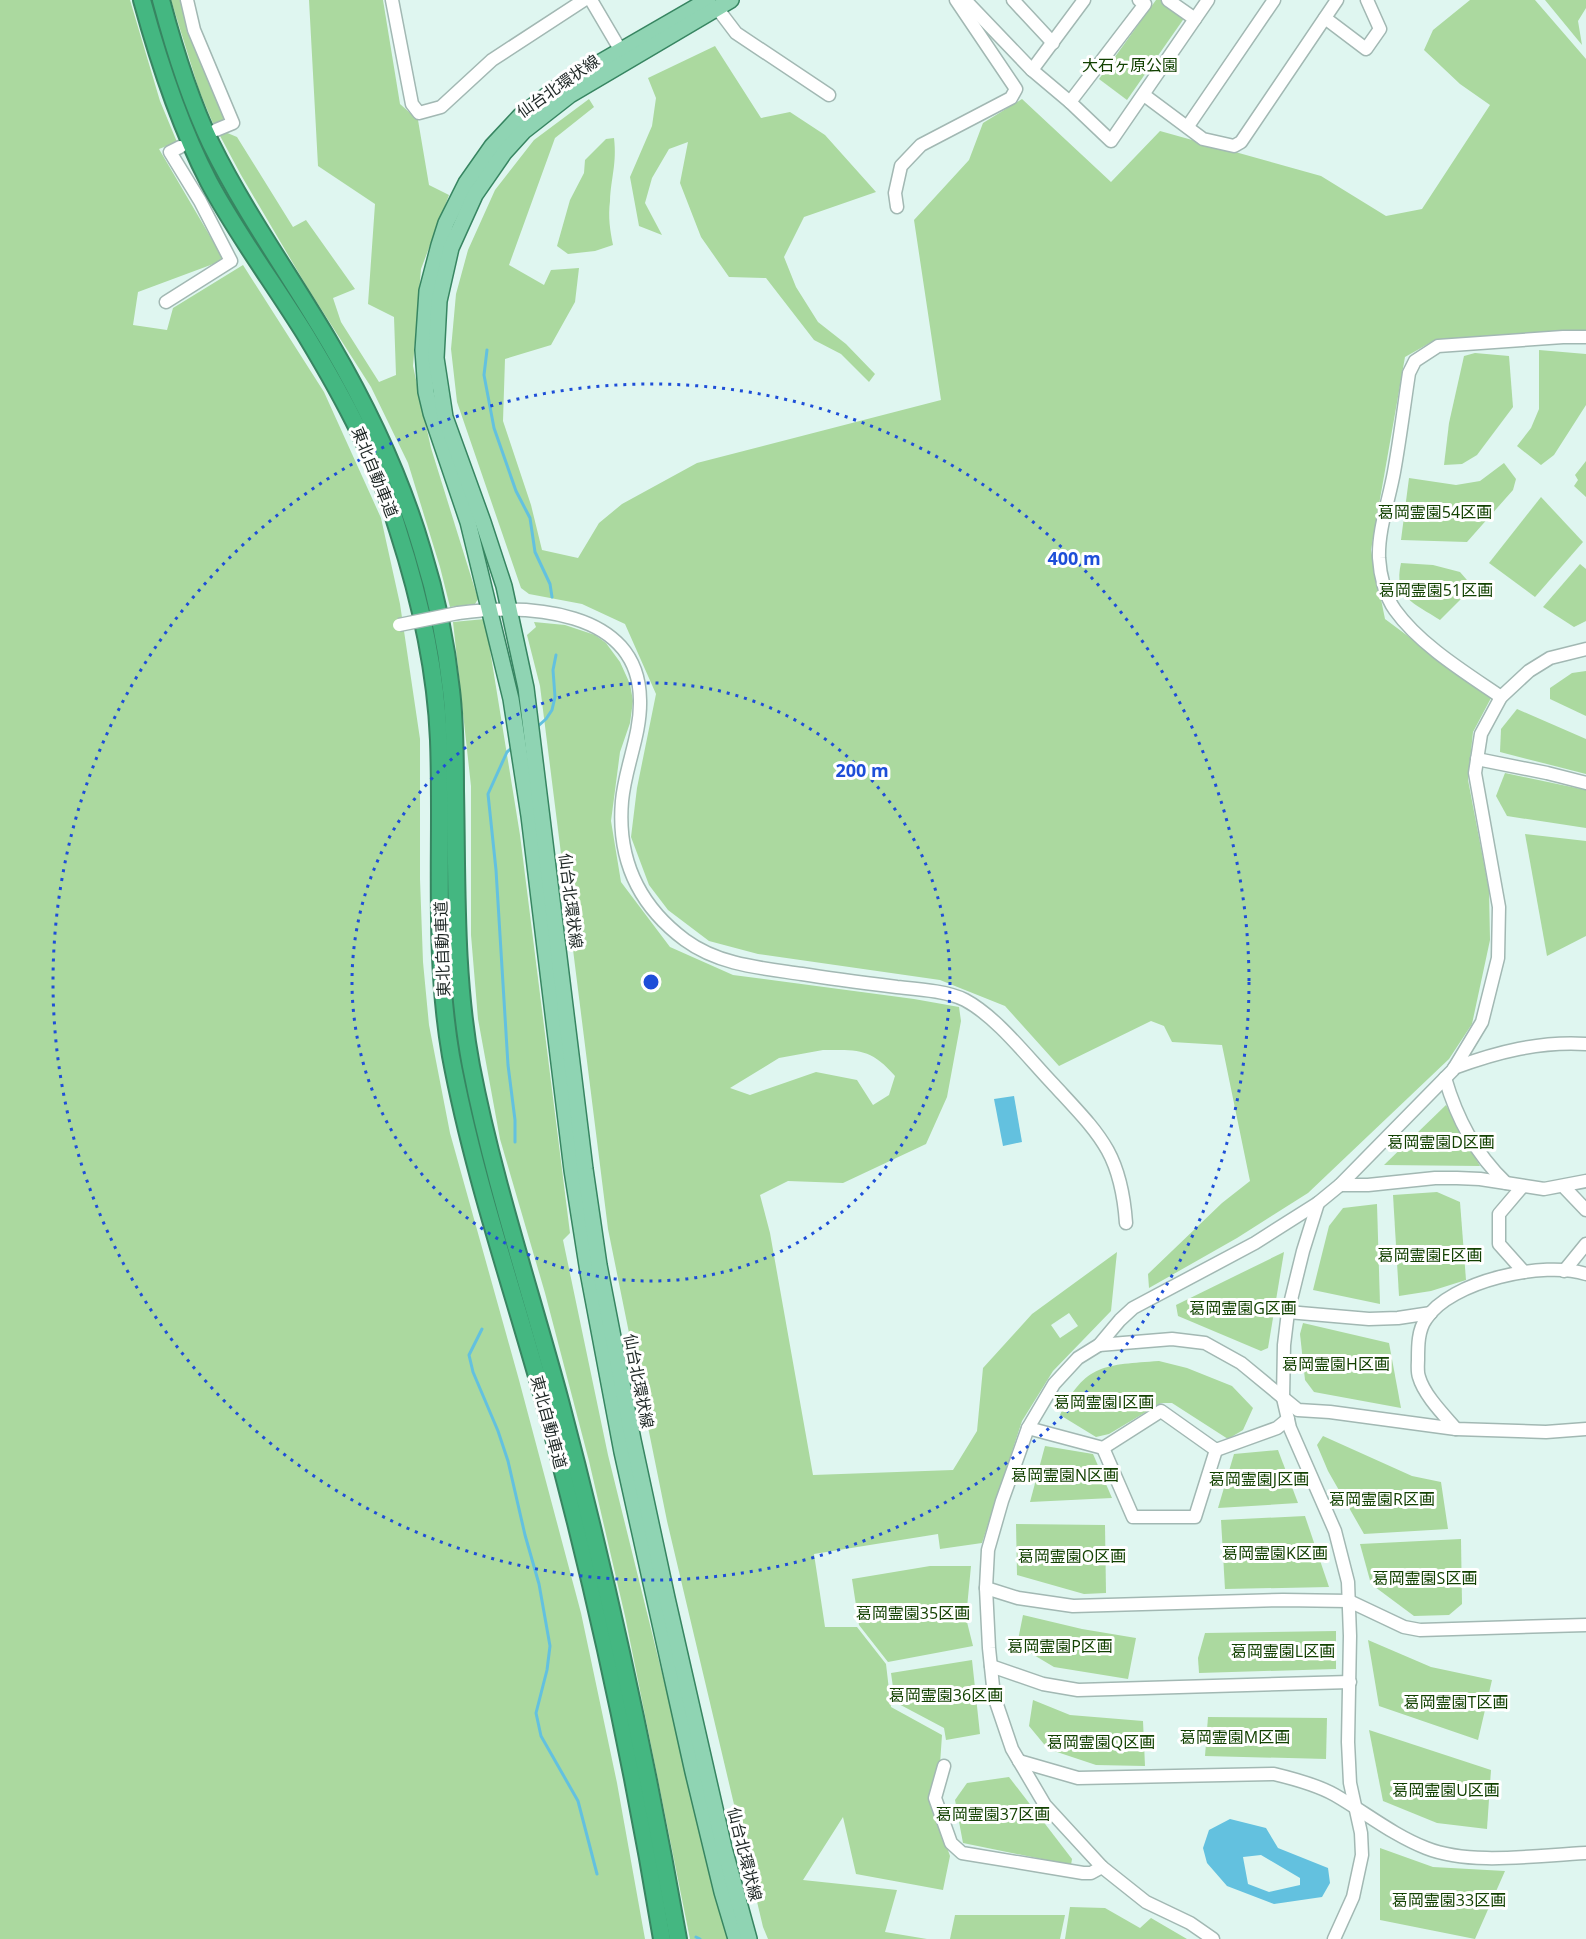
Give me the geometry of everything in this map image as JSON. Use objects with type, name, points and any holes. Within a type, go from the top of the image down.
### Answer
[{"type":"highway","name":"東北自動車道","points":[[142,0],[175,105],[208,179],[306,336],[366,443],[383,483],[409,565],[429,657],[439,734],[442,966],[452,1061],[477,1174],[545,1404],[590,1581],[627,1746],[662,1939]]},
{"type":"highway","name":"東北自動車道","points":[[161,0],[182,71],[211,144],[243,204],[331,345],[370,415],[402,491],[423,552],[446,651],[452,690],[459,969],[470,1060],[497,1177],[559,1398],[599,1556],[644,1755],[678,1939]]},
{"type":"main road","name":"仙台北環状線","points":[[731,0],[712,4],[559,86],[537,102],[498,138],[466,183],[446,223],[432,269],[423,331],[426,392],[437,436],[468,522],[511,699],[539,890],[572,1170],[592,1295],[622,1452],[696,1782],[722,1892],[736,1939]]},
{"type":"main road","name":"仙台北環状線","points":[[712,4],[570,95],[524,131],[494,167],[475,195],[451,248],[437,320],[436,358],[445,417],[504,586],[526,688],[588,1196],[603,1288],[672,1621],[726,1857],[749,1939]]},
{"type":"street","points":[[187,0],[194,30],[233,123],[216,130]]},
{"type":"street","points":[[392,0],[412,104],[419,113],[441,107],[492,60],[584,0]]},
{"type":"street","points":[[591,0],[621,51]]},
{"type":"street","points":[[897,207],[895,193],[901,166],[921,144],[1011,98],[1016,89],[956,0]]},
{"type":"street","points":[[965,0],[1032,70],[1111,141],[1208,0]]},
{"type":"street","points":[[1013,0],[1053,43]]},
{"type":"street","points":[[1032,70],[1084,0]]},
{"type":"street","points":[[1070,102],[1145,4],[1138,0]]},
{"type":"street","points":[[1168,0],[1195,20]]},
{"type":"street","points":[[1188,126],[1274,0]]},
{"type":"street","points":[[1144,95],[1203,139],[1234,146],[1241,142],[1337,0]]},
{"type":"street","points":[[1325,18],[1366,50],[1380,29],[1367,0]]},
{"type":"street","points":[[712,4],[736,33],[829,95]]},
{"type":"street","points":[[166,302],[231,261],[200,201],[170,152],[180,147]]},
{"type":"street","points":[[1501,697],[1420,637],[1394,610],[1386,593],[1380,565],[1380,540],[1395,470],[1409,373],[1415,361],[1438,346],[1586,337]]},
{"type":"street","points":[[399,625],[458,613],[509,609],[579,619],[599,628],[622,648],[636,674],[639,686],[640,716],[622,800],[622,828],[629,870],[647,904],[657,916],[686,941],[722,960],[771,970],[924,990],[962,998],[969,1002],[986,1014],[1010,1039],[1093,1128],[1108,1148],[1124,1193],[1126,1223]]},
{"type":"street","points":[[1213,1939],[1190,1923],[1146,1902],[1102,1867],[1045,1805],[1012,1749],[994,1696],[986,1588],[988,1550],[1002,1501],[1028,1428],[1054,1384],[1078,1358],[1099,1345],[1133,1308],[1255,1243],[1318,1203],[1340,1185],[1449,1073],[1482,1022],[1498,958],[1499,907],[1475,773],[1481,734],[1501,697],[1529,671],[1550,658],[1586,649]]},
{"type":"street","points":[[1477,759],[1586,783]]},
{"type":"street","points":[[1449,1073],[1476,1060],[1520,1048],[1549,1044],[1586,1044]]},
{"type":"street","points":[[1449,1073],[1454,1107],[1468,1136],[1481,1156],[1506,1184]]},
{"type":"street","points":[[1340,1185],[1368,1185],[1435,1178],[1480,1179],[1544,1189],[1586,1181]]},
{"type":"street","points":[[1522,1187],[1499,1214],[1499,1244],[1524,1272]]},
{"type":"street","points":[[1564,1187],[1586,1210]]},
{"type":"street","points":[[1318,1203],[1288,1312],[1284,1345],[1283,1398],[1290,1428],[1335,1531],[1348,1582],[1350,1783],[1361,1833],[1362,1855],[1353,1897],[1334,1939]]},
{"type":"street","points":[[1564,1271],[1586,1244]]},
{"type":"street","points":[[1456,1429],[1433,1402],[1418,1376],[1418,1344],[1425,1320],[1431,1312],[1443,1301],[1474,1285],[1506,1275],[1543,1270],[1586,1274]]},
{"type":"street","points":[[1288,1312],[1370,1319],[1398,1318],[1431,1312]]},
{"type":"street","points":[[1099,1345],[1172,1339],[1205,1342],[1241,1363],[1298,1410],[1330,1412],[1456,1429],[1546,1432],[1586,1429]]},
{"type":"street","points":[[1028,1428],[1103,1448],[1161,1411],[1216,1450]]},
{"type":"street","points":[[1216,1450],[1277,1428],[1288,1419]]},
{"type":"street","points":[[1103,1448],[1133,1517],[1137,1518],[1195,1517],[1216,1450]]},
{"type":"street","points":[[986,1588],[1018,1598],[1072,1606],[1283,1600],[1349,1601],[1404,1627],[1420,1630],[1586,1624]]},
{"type":"street","points":[[991,1666],[1043,1684],[1078,1690],[1350,1682]]},
{"type":"street","points":[[1019,1761],[1078,1778],[1274,1774],[1295,1779],[1334,1794],[1399,1836],[1447,1855],[1475,1857],[1586,1853]]},
{"type":"street","points":[[944,1766],[935,1798],[955,1849],[1083,1873],[1090,1873],[1102,1867]]},
{"type":"green space","points":[[0,0],[130,0],[160,101],[177,142],[159,149],[224,260],[138,292],[133,325],[167,330],[173,308],[243,265],[324,392],[381,518],[400,604],[420,739],[420,879],[423,962],[429,1025],[450,1133],[581,1613],[617,1783],[645,1939],[0,1939]]},
{"type":"green space","points":[[171,0],[183,0],[226,113],[224,121],[214,126],[199,90]]},
{"type":"green space","points":[[309,0],[383,0],[400,104],[418,120],[429,185],[449,195],[421,269],[413,366],[431,448],[478,599],[475,604],[450,607],[408,463],[371,387],[307,287],[219,134],[225,132],[237,137],[293,227],[306,220],[355,289],[333,298],[341,322],[379,382],[396,375],[394,317],[368,304],[375,204],[318,166]]},
{"type":"green space","name":"大石ヶ原公園","points":[[1156,0],[1162,0],[1185,17],[1127,100],[1099,79]]},
{"type":"green space","points":[[1470,0],[1535,0],[1586,59],[1586,331],[1435,340],[1405,357],[1371,550],[1385,619],[1491,698],[1473,732],[1468,780],[1489,890],[1490,940],[1472,1024],[1449,1059],[1308,1193],[1237,1238],[1149,1288],[1148,1274],[1222,1203],[1250,1181],[1222,1045],[1172,1042],[1164,1026],[1151,1021],[1059,1066],[1005,1006],[940,980],[758,954],[709,941],[668,910],[649,885],[631,837],[637,788],[656,694],[625,624],[582,604],[529,594],[521,588],[457,402],[451,349],[456,294],[468,250],[495,190],[534,140],[589,99],[594,107],[555,138],[509,265],[544,285],[551,270],[579,268],[575,302],[551,345],[505,359],[503,421],[531,505],[542,550],[578,558],[599,523],[622,504],[697,463],[941,400],[914,220],[969,160],[983,123],[1022,99],[1111,182],[1160,131],[1321,176],[1386,216],[1422,209],[1490,105],[1460,84],[1424,50],[1433,30]]},
{"type":"green space","points":[[1545,0],[1586,0],[1586,8],[1578,21],[1582,45]]},
{"type":"green space","points":[[715,46],[761,118],[790,112],[825,135],[876,192],[804,217],[784,257],[796,287],[818,322],[846,344],[875,374],[869,382],[841,354],[814,340],[766,278],[729,277],[701,237],[680,183],[688,142],[669,149],[652,178],[645,203],[662,235],[639,226],[630,177],[652,126],[656,98],[648,78]]},
{"type":"green space","points":[[614,138],[609,213],[613,245],[595,251],[568,254],[557,246],[570,200],[584,173],[585,160],[606,139]]},
{"type":"green space","points":[[1539,350],[1586,354],[1586,405],[1554,455],[1541,465],[1517,446],[1531,428],[1539,409]]},
{"type":"green space","points":[[1475,353],[1509,356],[1513,407],[1477,455],[1462,464],[1444,465],[1449,423],[1464,356]]},
{"type":"green space","points":[[1586,461],[1586,497],[1574,486],[1578,480],[1575,475]]},
{"type":"green space","name":"葛岡霊園54区画","points":[[1504,463],[1516,479],[1513,490],[1467,542],[1401,540],[1409,478],[1456,485],[1480,481]]},
{"type":"green space","points":[[1541,497],[1583,542],[1535,597],[1489,563]]},
{"type":"green space","name":"葛岡霊園51区画","points":[[1401,563],[1433,565],[1460,572],[1473,587],[1440,620],[1414,604],[1403,592],[1399,575]]},
{"type":"green space","points":[[1580,564],[1586,569],[1586,621],[1574,627],[1543,607]]},
{"type":"green space","points":[[485,619],[520,835],[570,1233],[563,1240],[608,1455],[723,1920],[730,1939],[690,1939],[625,1616],[589,1461],[545,1293],[500,1139],[478,1019],[471,935],[471,786],[453,622]]},
{"type":"green space","points":[[534,622],[565,625],[595,635],[606,643],[620,662],[630,684],[633,701],[630,723],[620,752],[611,821],[621,882],[670,947],[733,975],[959,1007],[961,1021],[947,1097],[926,1144],[843,1183],[788,1181],[760,1195],[770,1233],[813,1475],[953,1470],[977,1431],[983,1368],[1032,1314],[1117,1252],[1111,1311],[1053,1371],[1022,1421],[982,1543],[940,1549],[938,1534],[814,1554],[825,1627],[857,1627],[886,1664],[891,1707],[942,1735],[940,1764],[930,1799],[950,1856],[943,1890],[856,1874],[843,1817],[803,1880],[897,1890],[885,1932],[927,1939],[768,1939],[763,1927],[667,1521],[608,1229],[540,686],[527,635],[536,627]],"holes":[[[823,1050],[863,1052],[879,1060],[895,1076],[889,1095],[873,1105],[857,1080],[816,1072],[750,1095],[730,1088],[779,1058]],[[1069,1313],[1078,1326],[1060,1338],[1051,1325]]]},
{"type":"green space","points":[[1586,671],[1586,716],[1550,699],[1550,688],[1572,673]]},
{"type":"green space","points":[[1517,709],[1586,739],[1586,774],[1500,752],[1501,729]]},
{"type":"green space","points":[[1505,773],[1586,790],[1586,828],[1507,816],[1496,796]]},
{"type":"green space","points":[[1525,834],[1586,841],[1586,936],[1547,956]]},
{"type":"green space","name":"葛岡霊園D区画","points":[[1446,1105],[1480,1166],[1384,1165]]},
{"type":"green space","name":"葛岡霊園E区画","points":[[1437,1192],[1460,1202],[1466,1280],[1431,1291],[1399,1296],[1393,1195]]},
{"type":"green space","points":[[1377,1204],[1380,1304],[1313,1290],[1329,1226],[1343,1208]]},
{"type":"green space","name":"葛岡霊園G区画","points":[[1284,1252],[1268,1348],[1261,1351],[1178,1316],[1176,1305]]},
{"type":"green space","name":"葛岡霊園H区画","points":[[1303,1323],[1389,1343],[1401,1408],[1314,1392],[1305,1380],[1300,1334]]},
{"type":"green space","name":"葛岡霊園I区画","points":[[1159,1361],[1187,1368],[1232,1386],[1253,1408],[1243,1430],[1228,1439],[1172,1403],[1161,1403],[1109,1434],[1096,1437],[1060,1415],[1079,1385],[1099,1370],[1111,1366]]},
{"type":"green space","name":"葛岡霊園R区画","points":[[1323,1436],[1412,1476],[1441,1482],[1448,1529],[1364,1534],[1328,1471],[1317,1445]]},
{"type":"green space","name":"葛岡霊園N区画","points":[[1045,1446],[1093,1454],[1112,1498],[1030,1502]]},
{"type":"green space","name":"葛岡霊園J区画","points":[[1278,1450],[1298,1503],[1218,1508],[1234,1454]]},
{"type":"green space","name":"葛岡霊園K区画","points":[[1305,1516],[1329,1587],[1225,1589],[1221,1520]]},
{"type":"green space","name":"葛岡霊園O区画","points":[[1016,1524],[1105,1525],[1106,1593],[1084,1594],[1017,1575]]},
{"type":"green space","name":"葛岡霊園S区画","points":[[1461,1539],[1462,1604],[1449,1615],[1414,1616],[1371,1584],[1360,1544]]},
{"type":"green space","name":"葛岡霊園35区画","points":[[930,1566],[971,1566],[966,1618],[973,1646],[888,1662],[859,1625],[852,1579]]},
{"type":"green space","name":"葛岡霊園P区画","points":[[1023,1615],[1082,1629],[1136,1638],[1128,1679],[1054,1667],[1017,1645]]},
{"type":"green space","name":"葛岡霊園L区画","points":[[1336,1631],[1336,1669],[1199,1673],[1198,1658],[1205,1633]]},
{"type":"green space","name":"葛岡霊園T区画","points":[[1368,1640],[1431,1667],[1492,1680],[1478,1740],[1379,1706]]},
{"type":"green space","name":"葛岡霊園36区画","points":[[972,1660],[980,1734],[946,1740],[944,1728],[895,1702],[891,1673]]},
{"type":"green space","name":"葛岡霊園Q区画","points":[[1033,1700],[1070,1715],[1143,1721],[1145,1766],[1096,1765],[1048,1749],[1029,1726]]},
{"type":"green space","name":"葛岡霊園M区画","points":[[1208,1717],[1327,1718],[1326,1759],[1205,1756]]},
{"type":"green space","name":"葛岡霊園U区画","points":[[1369,1730],[1491,1770],[1487,1829],[1437,1823],[1383,1801]]},
{"type":"green space","name":"葛岡霊園37区画","points":[[1009,1777],[1072,1859],[1071,1865],[963,1843],[955,1800],[967,1783]]},
{"type":"green space","name":"葛岡霊園33区画","points":[[1380,1848],[1433,1867],[1505,1871],[1475,1939],[1380,1920]]},
{"type":"green space","points":[[1070,1907],[1105,1908],[1140,1928],[1151,1918],[1187,1939],[1065,1939]]},
{"type":"green space","points":[[955,1915],[1065,1915],[1060,1939],[950,1939]]},
{"type":"water","points":[[1014,1096],[1022,1142],[1003,1146],[994,1099]]},
{"type":"water","points":[[1230,1819],[1266,1828],[1278,1848],[1328,1868],[1330,1883],[1322,1897],[1274,1904],[1227,1886],[1207,1863],[1203,1848],[1209,1830]],"holes":[[[1261,1855],[1300,1878],[1300,1885],[1269,1892],[1248,1884],[1243,1857]]]},
{"type":"waterway","points":[[487,350],[484,375],[494,428],[516,491],[530,518],[535,552],[550,584],[552,597]]},
{"type":"waterway","points":[[537,727],[552,710],[555,697],[553,670],[556,655]]},
{"type":"waterway","points":[[514,746],[507,752],[488,794],[496,870],[515,1142]]},
{"type":"waterway","points":[[482,1329],[469,1355],[473,1372],[508,1461],[539,1584],[550,1646],[547,1670],[536,1713],[541,1736],[578,1801],[597,1874]]},
{"type":"waterway","points":[[696,1937],[700,1939]]}]
